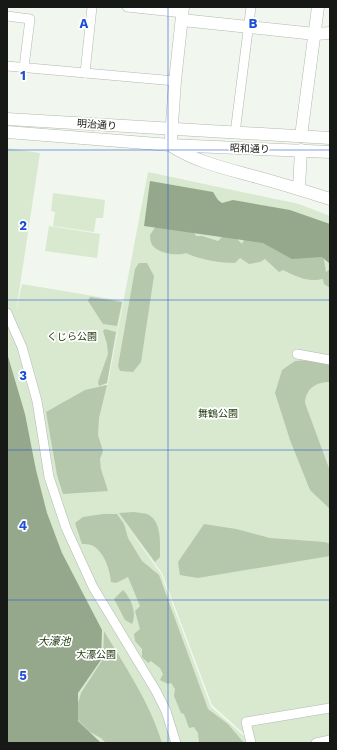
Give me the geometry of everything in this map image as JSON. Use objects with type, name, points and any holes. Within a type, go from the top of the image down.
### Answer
[{"type":"street","points":[[85,73],[92,7]]},
{"type":"street","points":[[127,7],[183,13],[249,27],[315,34],[330,32]]},
{"type":"street","points":[[236,133],[251,7]]},
{"type":"street","points":[[301,136],[318,7]]},
{"type":"street","points":[[170,145],[175,81],[183,13]]},
{"type":"street","points":[[7,16],[30,19],[24,67]]},
{"type":"street","points":[[7,66],[175,81]]},
{"type":"street","name":"明治通り","points":[[7,119],[171,129]]},
{"type":"street","name":"昭和通り","points":[[171,129],[330,138]]},
{"type":"street","name":"明治通り","points":[[7,132],[170,145],[185,155],[200,162],[299,188],[330,200]]},
{"type":"street","name":"昭和通り","points":[[170,145],[330,152]]},
{"type":"street","points":[[299,188],[301,150]]},
{"type":"street","points":[[7,313],[22,347],[36,401],[49,477],[66,528],[92,587],[166,711],[176,743]]},
{"type":"street","points":[[297,354],[330,360]]},
{"type":"street","points":[[251,743],[246,722],[330,708]]},
{"type":"street","points":[[316,743],[330,740]]},
{"type":"green space","name":"舞鶴公園","points":[[7,148],[40,153],[16,312],[22,284],[123,301],[107,384],[104,385],[108,385],[148,172],[299,204],[330,216],[330,743],[254,743],[212,705],[162,573],[124,522],[161,574],[211,707],[252,743],[7,743]]},
{"type":"green space","points":[[53,193],[105,200],[103,218],[96,218],[94,232],[53,226],[55,212],[51,211]]},
{"type":"green space","points":[[49,226],[100,234],[97,258],[45,251]]},
{"type":"shaded area","points":[[156,226],[193,231],[196,236],[202,236],[218,241],[223,236],[237,239],[242,244],[245,238],[323,254],[326,272],[330,269],[330,288],[324,284],[323,279],[312,280],[298,277],[283,270],[279,272],[265,259],[260,262],[249,264],[240,258],[235,263],[210,261],[186,253],[165,253],[153,246],[150,240],[150,235]]},
{"type":"shaded area","points":[[139,263],[147,263],[154,276],[141,362],[133,372],[120,371],[118,366],[135,269]]},
{"type":"shaded area","points":[[90,297],[122,302],[117,326],[103,324],[88,301]]},
{"type":"shaded area","points":[[105,329],[116,332],[107,383],[99,386],[98,382],[108,354],[103,331]]},
{"type":"shaded area","points":[[309,360],[330,364],[330,382],[320,383],[313,387],[307,393],[305,403],[330,471],[330,509],[310,490],[290,440],[275,393],[282,370],[295,361]]},
{"type":"shaded area","points":[[107,385],[99,418],[98,435],[103,451],[100,459],[101,469],[108,491],[63,494],[57,475],[46,412],[85,390]]},
{"type":"shaded area","points":[[134,512],[149,515],[156,523],[160,540],[160,557],[155,562],[119,513]]},
{"type":"shaded area","points":[[103,514],[117,514],[124,524],[128,538],[142,561],[159,575],[208,709],[228,724],[244,743],[199,743],[198,733],[194,727],[189,728],[184,714],[181,713],[174,696],[175,689],[171,683],[168,684],[160,680],[163,674],[160,668],[151,661],[148,663],[142,657],[142,649],[135,641],[134,634],[140,629],[135,611],[140,606],[128,577],[116,583],[111,582],[108,566],[103,556],[96,548],[90,545],[82,544],[75,523],[83,517]]},
{"type":"shaded area","points":[[204,524],[236,529],[270,538],[325,542],[330,544],[330,556],[198,578],[180,575],[178,562]]},
{"type":"shaded area","points":[[123,590],[132,606],[134,615],[132,624],[125,620],[114,599]]},
{"type":"shaded area","points":[[104,631],[144,700],[162,743],[106,743],[101,738],[90,732],[78,720],[78,703],[81,693],[103,659]]},
{"type":"water","points":[[150,181],[213,192],[222,203],[233,200],[290,210],[330,224],[330,264],[322,257],[292,259],[263,243],[144,226]]},
{"type":"water","name":"大濠池","points":[[7,353],[25,414],[36,470],[47,513],[62,553],[102,630],[101,660],[78,693],[78,721],[101,743],[7,743]]},
{"type":"park label","name":"くじら公園","points":[[72,336]]},
{"type":"park label","name":"大濠公園","points":[[96,654]]}]
